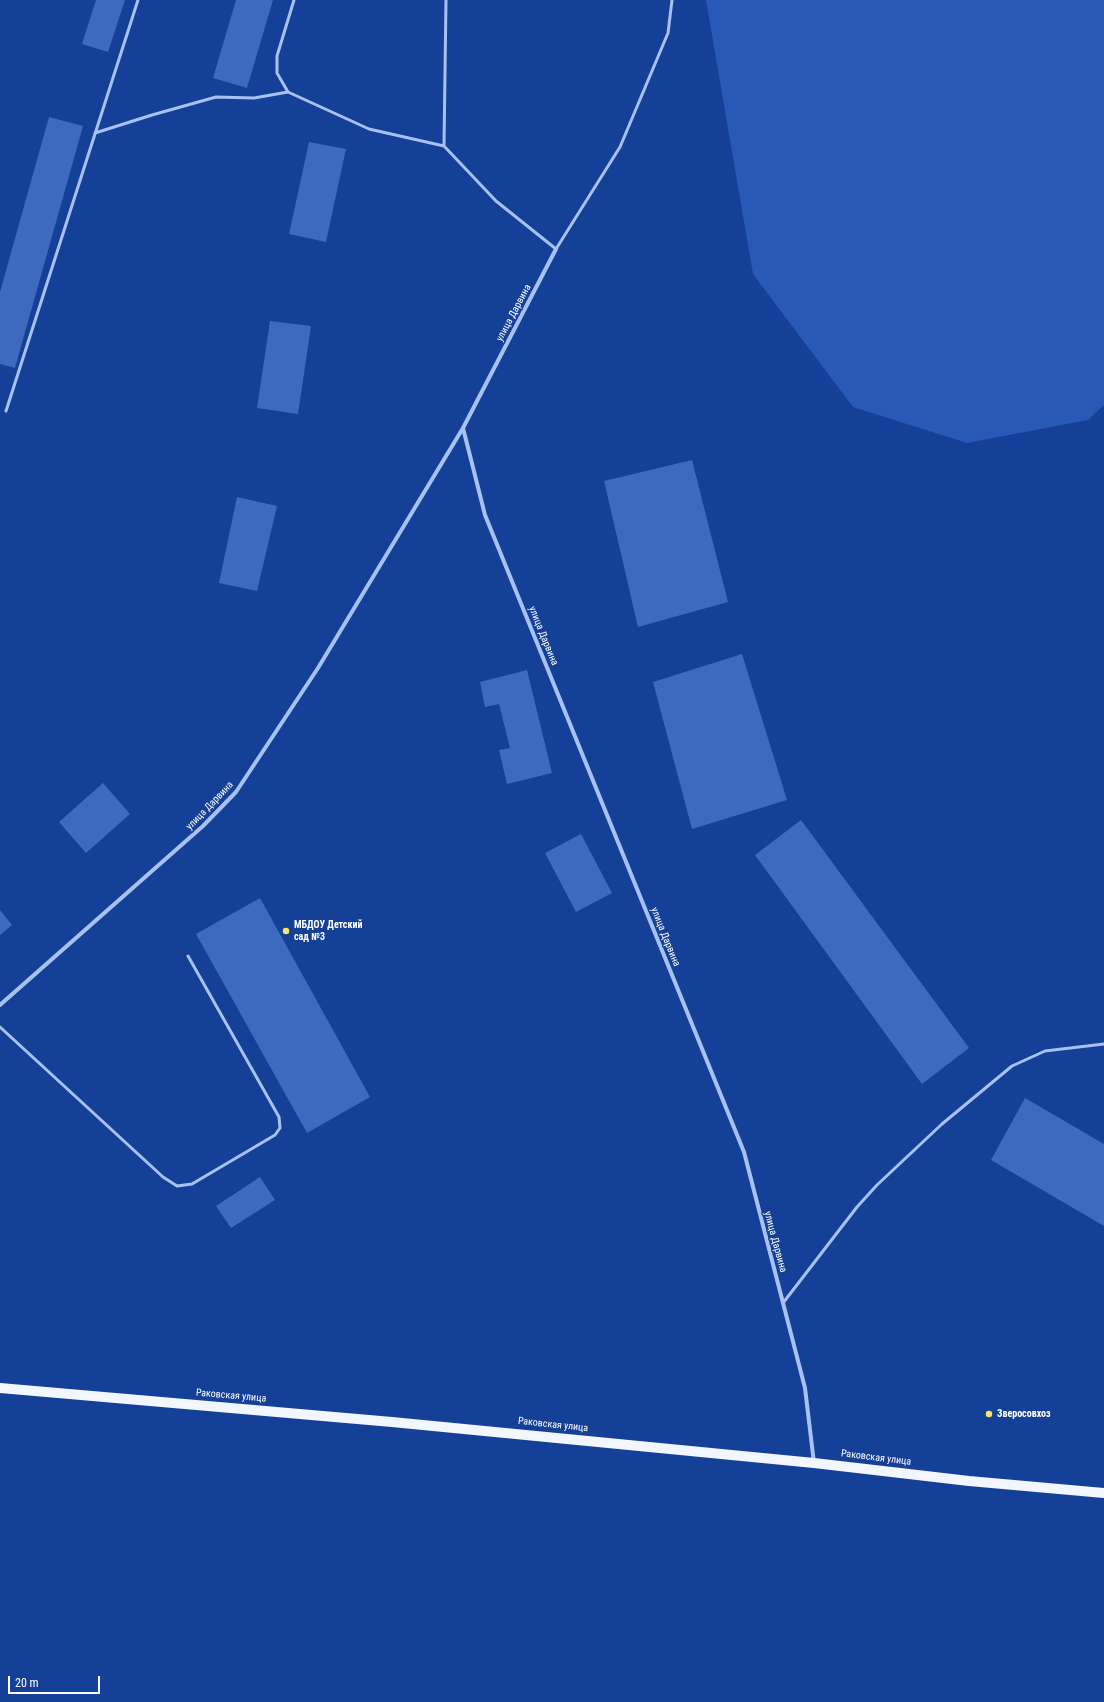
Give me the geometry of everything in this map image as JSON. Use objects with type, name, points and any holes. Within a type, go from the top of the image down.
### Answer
[{"type":"main road","name":"Раковская улица","points":[[0,1388],[400,1422],[814,1463],[969,1481],[1104,1493]]},
{"type":"street","name":"улица Дарвина","points":[[0,1005],[203,826],[236,792],[318,668],[463,428],[556,249]]},
{"type":"street","name":"улица Дарвина","points":[[463,428],[486,515],[744,1152],[805,1388],[814,1463]]},
{"type":"lane","points":[[6,411],[138,0]]},
{"type":"lane","points":[[288,92],[277,73],[277,56],[294,0]]},
{"type":"lane","points":[[444,146],[446,0]]},
{"type":"lane","points":[[96,133],[216,97],[254,98],[288,92],[369,129],[444,146],[496,201],[556,249],[620,147],[668,34],[672,0]]},
{"type":"lane","points":[[0,1027],[163,1177],[177,1186],[192,1184],[275,1135],[280,1128],[279,1117],[188,956]]},
{"type":"lane","points":[[783,1303],[840,1229],[877,1185],[942,1124],[1012,1066],[1045,1051],[1104,1044]]},
{"type":"shaded area","points":[[706,0],[1104,0],[1104,405],[1088,420],[967,443],[853,407],[753,274]]},
{"type":"building","points":[[96,0],[125,0],[108,52],[82,44]]},
{"type":"building","points":[[236,0],[273,0],[247,88],[213,78]]},
{"type":"building","points":[[49,117],[83,126],[15,368],[0,364],[0,292]]},
{"type":"building","points":[[309,142],[346,149],[326,242],[289,234]]},
{"type":"building","points":[[270,321],[311,326],[298,414],[257,408]]},
{"type":"building","points":[[692,460],[728,602],[638,627],[604,481]]},
{"type":"building","points":[[237,497],[277,506],[257,591],[219,583]]},
{"type":"building","points":[[742,654],[787,800],[692,829],[653,682]]},
{"type":"building","points":[[527,670],[552,773],[507,784],[499,750],[510,748],[499,704],[485,707],[480,682]]},
{"type":"building","points":[[103,783],[130,814],[86,853],[59,822]]},
{"type":"building","points":[[801,820],[969,1048],[922,1084],[755,855]]},
{"type":"building","points":[[581,834],[612,893],[576,912],[545,853]]},
{"type":"building","points":[[260,898],[370,1097],[307,1133],[196,934]]},
{"type":"building","points":[[0,910],[12,925],[0,935]]},
{"type":"building","points":[[1025,1098],[1104,1144],[1104,1226],[991,1160]]},
{"type":"building","points":[[260,1177],[275,1200],[231,1228],[216,1206]]},
{"type":"place","name":"МБДОУ Детский сад №3","points":[[286,931]]},
{"type":"place","name":"Зверосовхоз","points":[[989,1414]]}]
